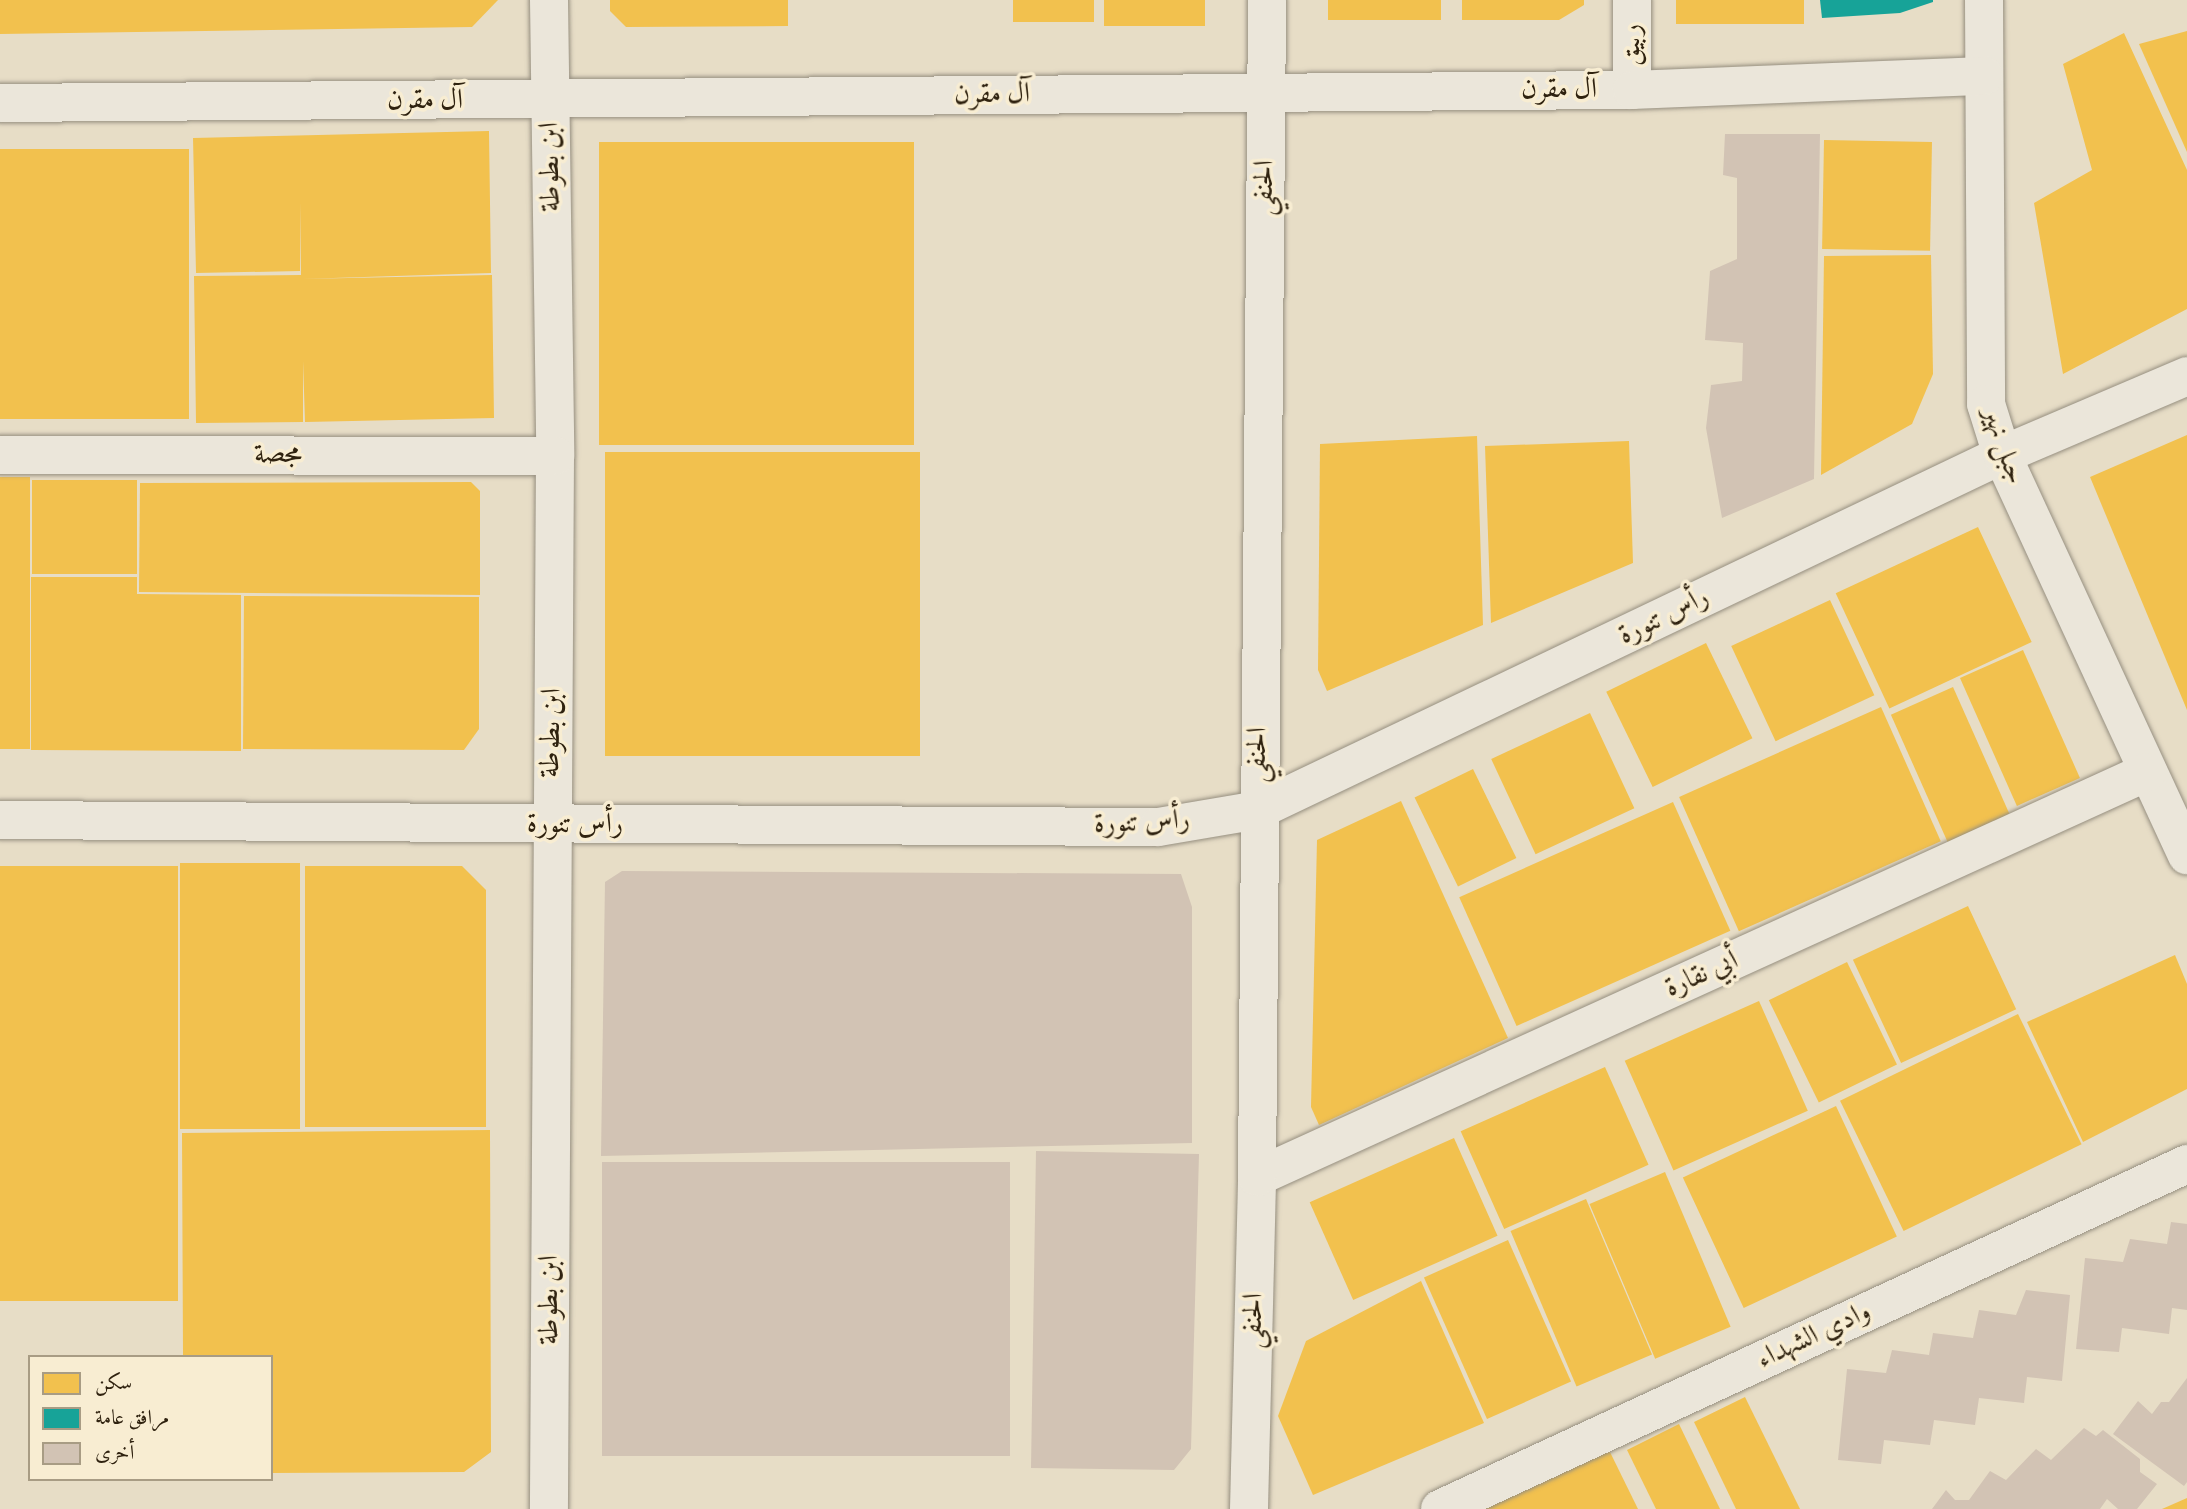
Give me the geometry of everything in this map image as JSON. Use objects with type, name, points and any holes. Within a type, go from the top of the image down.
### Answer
[{"type":"street","name":"ابن بطوطة","points":[[549,0],[555,456],[551,825],[550,1509]]},
{"type":"street","name":"الحنفي","points":[[1249,1509],[1257,1177],[1258,810],[1267,0]]},
{"type":"street","name":"ربيق","points":[[1632,0],[1632,90]]},
{"type":"street","name":"جبل نهير","points":[[1984,0],[1986,404],[2002,456],[2187,855]]},
{"type":"street","name":"آل مقرن","points":[[0,103],[1632,90],[1984,76]]},
{"type":"street","name":"رأس تنورة","points":[[0,820],[1158,827],[1258,810],[2002,456],[2187,376]]},
{"type":"street","name":"مجصة","points":[[0,455],[555,456]]},
{"type":"street","name":"أبي نقارة","points":[[1257,1177],[2147,772]]},
{"type":"street","name":"وادي الشهداء","points":[[1440,1509],[2187,1164]]},
{"type":"building: سكن","points":[[0,0],[498,0],[472,27],[0,34]]},
{"type":"building: سكن","points":[[610,0],[788,0],[788,26],[626,27],[610,11]]},
{"type":"building: سكن","points":[[1013,0],[1094,0],[1094,22],[1013,22]]},
{"type":"building: سكن","points":[[1104,0],[1205,0],[1205,26],[1104,26]]},
{"type":"building: سكن","points":[[1328,0],[1441,0],[1441,20],[1328,20]]},
{"type":"building: سكن","points":[[1462,0],[1584,0],[1584,5],[1559,20],[1462,20]]},
{"type":"building: سكن","points":[[1676,0],[1804,0],[1804,24],[1676,24]]},
{"type":"building: سكن","points":[[2187,31],[2187,152],[2139,44]]},
{"type":"building: سكن","points":[[2124,33],[2187,170],[2187,309],[2063,374],[2034,203],[2092,170],[2063,64]]},
{"type":"building: سكن","points":[[489,131],[491,273],[301,279],[492,275],[494,418],[305,422],[303,361],[303,422],[196,423],[194,276],[301,275],[300,202],[300,271],[196,273],[193,138]]},
{"type":"building: سكن","points":[[1824,140],[1932,142],[1930,251],[1822,249]]},
{"type":"building: سكن","points":[[599,142],[914,142],[914,445],[599,445]]},
{"type":"building: سكن","points":[[0,149],[189,149],[189,419],[0,419]]},
{"type":"building: سكن","points":[[1931,255],[1933,374],[1912,424],[1821,475],[1824,256]]},
{"type":"building: سكن","points":[[2187,435],[2187,710],[2090,477]]},
{"type":"building: سكن","points":[[1477,436],[1483,625],[1327,691],[1318,670],[1320,444]]},
{"type":"building: سكن","points":[[1629,441],[1633,563],[1491,623],[1485,446]]},
{"type":"building: سكن","points":[[605,452],[920,452],[920,756],[605,756]]},
{"type":"building: سكن","points":[[0,477],[30,477],[30,749],[0,749]]},
{"type":"building: سكن","points":[[32,480],[137,480],[137,574],[32,574]]},
{"type":"building: سكن","points":[[471,482],[480,491],[480,595],[139,592],[140,483]]},
{"type":"building: سكن","points":[[1978,527],[2032,642],[1889,708],[1836,593]]},
{"type":"building: سكن","points":[[31,577],[137,577],[137,594],[241,595],[241,751],[31,750]]},
{"type":"building: سكن","points":[[244,596],[479,597],[479,729],[464,750],[243,749]]},
{"type":"building: سكن","points":[[1830,600],[1874,695],[1776,741],[1731,646]]},
{"type":"building: سكن","points":[[1706,643],[1752,738],[1653,787],[1606,692]]},
{"type":"building: سكن","points":[[2023,650],[2080,778],[2017,806],[1960,678]]},
{"type":"building: سكن","points":[[1953,687],[2010,815],[1948,843],[1891,715]]},
{"type":"building: سكن","points":[[1881,707],[1941,841],[1739,931],[1679,797]]},
{"type":"building: سكن","points":[[1590,713],[1634,808],[1536,854],[1491,759]]},
{"type":"building: سكن","points":[[1473,769],[1516,858],[1458,886],[1415,797]]},
{"type":"building: سكن","points":[[1401,801],[1508,1038],[1319,1125],[1311,1107],[1317,840]]},
{"type":"building: سكن","points":[[1673,802],[1730,931],[1517,1026],[1459,897]]},
{"type":"building: سكن","points":[[180,863],[300,863],[300,1129],[180,1129]]},
{"type":"building: سكن","points":[[0,866],[178,866],[178,1301],[0,1301]]},
{"type":"building: سكن","points":[[305,866],[462,866],[486,890],[486,1127],[305,1127]]},
{"type":"building: سكن","points":[[1968,906],[2016,1009],[1901,1063],[1853,960]]},
{"type":"building: سكن","points":[[2175,955],[2187,984],[2187,1089],[2083,1142],[2027,1022]]},
{"type":"building: سكن","points":[[1847,962],[1897,1064],[1819,1103],[1769,1000]]},
{"type":"building: سكن","points":[[1759,1001],[1808,1111],[1674,1170],[1625,1061]]},
{"type":"building: سكن","points":[[2018,1014],[2082,1144],[1904,1231],[1840,1101]]},
{"type":"building: سكن","points":[[1605,1067],[1649,1165],[1504,1229],[1461,1131]]},
{"type":"building: سكن","points":[[1836,1106],[1897,1237],[1744,1308],[1683,1177]]},
{"type":"building: سكن","points":[[490,1130],[491,1452],[464,1472],[273,1473],[273,1355],[183,1355],[182,1133]]},
{"type":"building: سكن","points":[[1454,1138],[1498,1236],[1353,1300],[1310,1202]]},
{"type":"building: سكن","points":[[1665,1172],[1731,1327],[1655,1359],[1590,1204]]},
{"type":"building: سكن","points":[[1586,1199],[1652,1355],[1577,1387],[1511,1231]]},
{"type":"building: سكن","points":[[1508,1240],[1571,1382],[1487,1419],[1424,1277]]},
{"type":"building: سكن","points":[[1421,1281],[1484,1423],[1313,1495],[1278,1416],[1306,1341]]},
{"type":"building: سكن","points":[[1745,1397],[1800,1509],[1736,1509],[1694,1422]]},
{"type":"building: سكن","points":[[1679,1424],[1720,1509],[1656,1509],[1627,1450]]},
{"type":"building: سكن","points":[[1608,1448],[1638,1509],[1485,1509]]},
{"type":"building: سكن","points":[[2187,1498],[2187,1509],[2162,1509]]},
{"type":"building: مرافق عامة","points":[[1820,0],[1933,2],[1900,13],[1822,18]]},
{"type":"building: أخرى","points":[[1725,134],[1820,134],[1814,479],[1722,518],[1706,428],[1711,385],[1742,381],[1743,343],[1705,340],[1710,271],[1737,259],[1737,178],[1723,175]]},
{"type":"building: أخرى","points":[[622,871],[1181,874],[1192,907],[1192,1143],[601,1156],[605,882]]},
{"type":"building: أخرى","points":[[1036,1151],[1199,1154],[1191,1449],[1174,1470],[1031,1468]]},
{"type":"building: أخرى","points":[[602,1162],[1010,1162],[1010,1456],[602,1456]]},
{"type":"building: أخرى","points":[[2171,1222],[2187,1224],[2187,1310],[2172,1308],[2169,1334],[2122,1328],[2119,1352],[2076,1349],[2085,1258],[2123,1262],[2130,1239],[2167,1244]]},
{"type":"building: أخرى","points":[[2026,1290],[2070,1295],[2062,1381],[2027,1377],[2024,1403],[1979,1398],[1975,1425],[1934,1420],[1930,1445],[1884,1440],[1881,1464],[1838,1460],[1847,1369],[1886,1373],[1892,1350],[1929,1355],[1933,1333],[1973,1338],[1979,1310],[2016,1315]]},
{"type":"building: أخرى","points":[[2187,1378],[2187,1482],[2184,1486],[2113,1434],[2138,1401],[2152,1414],[2161,1402],[2169,1402]]},
{"type":"building: أخرى","points":[[2084,1428],[2096,1436],[2103,1430],[2140,1459],[2140,1472],[2157,1484],[2137,1509],[2118,1509],[2107,1499],[2100,1509],[1932,1509],[1946,1490],[1955,1500],[1969,1500],[1990,1471],[2006,1480],[2036,1449],[2051,1460]]}]
